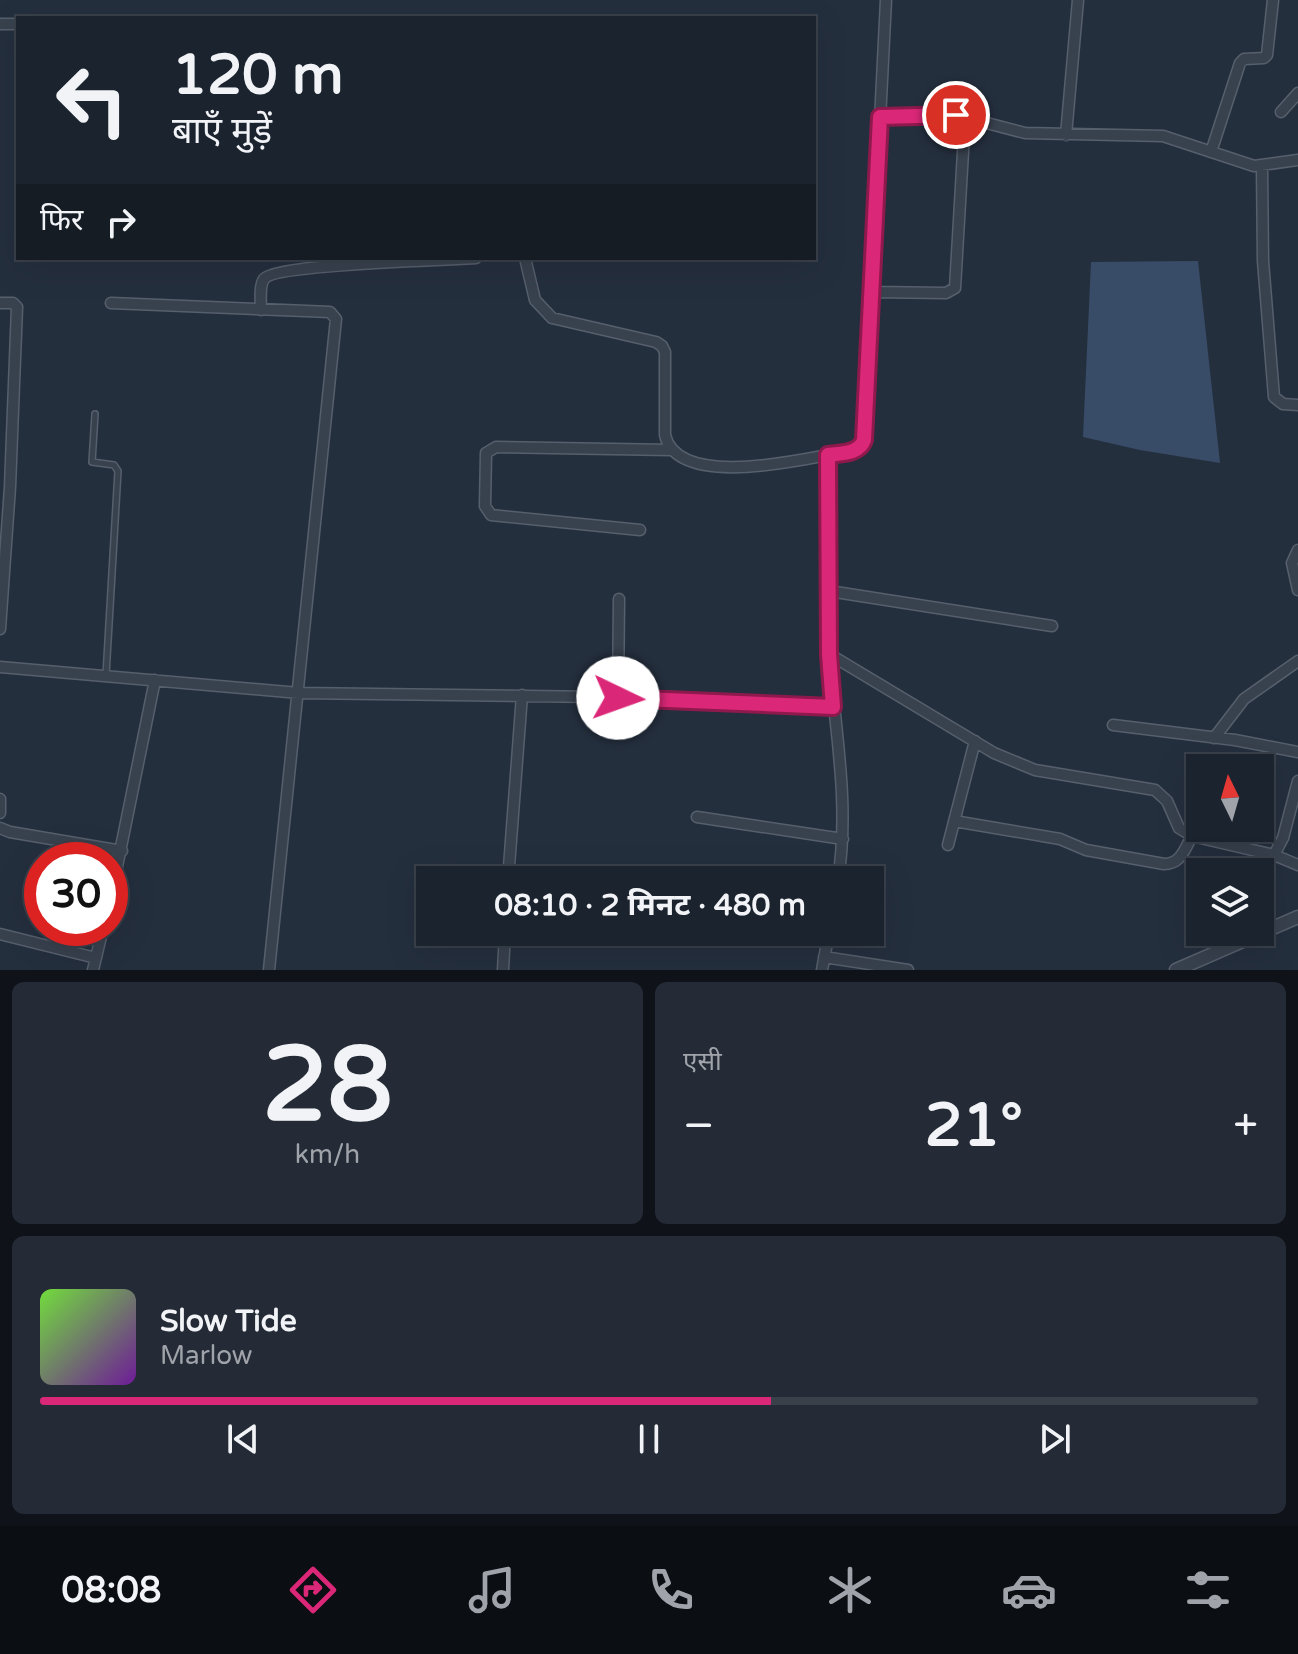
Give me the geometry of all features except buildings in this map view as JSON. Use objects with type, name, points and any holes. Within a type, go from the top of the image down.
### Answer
[{"type":"street","points":[[525,260],[535,300],[552,318],[662,346],[665,352],[665,435],[675,454],[705,465],[762,467],[861,447],[864,440],[886,0]]},
{"type":"street","points":[[1066,135],[1078,0]]},
{"type":"street","points":[[1211,152],[1240,63],[1244,59],[1264,58],[1267,55],[1273,0]]},
{"type":"street","points":[[1281,112],[1298,93]]},
{"type":"street","points":[[880,117],[956,115],[1025,133],[1163,136],[1262,167],[1298,160]]},
{"type":"street","points":[[872,292],[946,293],[955,288],[965,118]]},
{"type":"street","points":[[1262,167],[1263,261],[1274,397],[1283,404],[1298,405]]},
{"type":"street","points":[[261,310],[262,284],[267,275],[273,273],[305,267],[438,260]]},
{"type":"street","points":[[0,303],[13,303],[17,307],[10,487],[0,629]]},
{"type":"street","points":[[111,303],[330,312],[336,319],[269,970]]},
{"type":"street","points":[[640,530],[491,515],[485,506],[486,453],[496,447],[671,450]]},
{"type":"street","points":[[828,455],[829,654],[844,789],[840,866]]},
{"type":"street","points":[[1298,550],[1292,563],[1298,590]]},
{"type":"street","points":[[829,591],[1052,626]]},
{"type":"street","points":[[618,698],[619,599]]},
{"type":"street","points":[[829,654],[994,753],[1035,770],[1155,790],[1167,801],[1179,828],[1186,832]]},
{"type":"street","points":[[1214,738],[1244,699],[1298,661]]},
{"type":"street","points":[[0,667],[299,693],[522,695],[833,707]]},
{"type":"street","points":[[124,842],[155,680]]},
{"type":"street","points":[[509,866],[522,695]]},
{"type":"street","points":[[1113,725],[1298,752]]},
{"type":"street","points":[[948,845],[975,741]]},
{"type":"street","points":[[1274,855],[1283,838],[1298,781]]},
{"type":"street","points":[[0,799],[0,813]]},
{"type":"street","points":[[697,817],[843,839]]},
{"type":"street","points":[[954,821],[1060,839],[1086,850],[1164,864],[1180,859],[1189,842]]},
{"type":"street","points":[[0,828],[69,842]]},
{"type":"street","points":[[1218,842],[1274,855],[1298,865]]},
{"type":"street","points":[[1176,970],[1298,917]]},
{"type":"street","points":[[0,934],[96,958]]},
{"type":"street","points":[[93,970],[99,946]]},
{"type":"street","points":[[503,970],[504,946]]},
{"type":"street","points":[[822,970],[826,946]]},
{"type":"street","points":[[824,957],[908,970]]},
{"type":"lane","points":[[95,414],[92,462],[114,465],[118,471],[106,676]]},
{"type":"water","points":[[1198,261],[1220,463],[1083,437],[1091,262]]},
{"type":"route","points":[[618,698],[833,707],[829,654],[828,455],[856,450],[864,440],[880,117],[956,115]]}]
